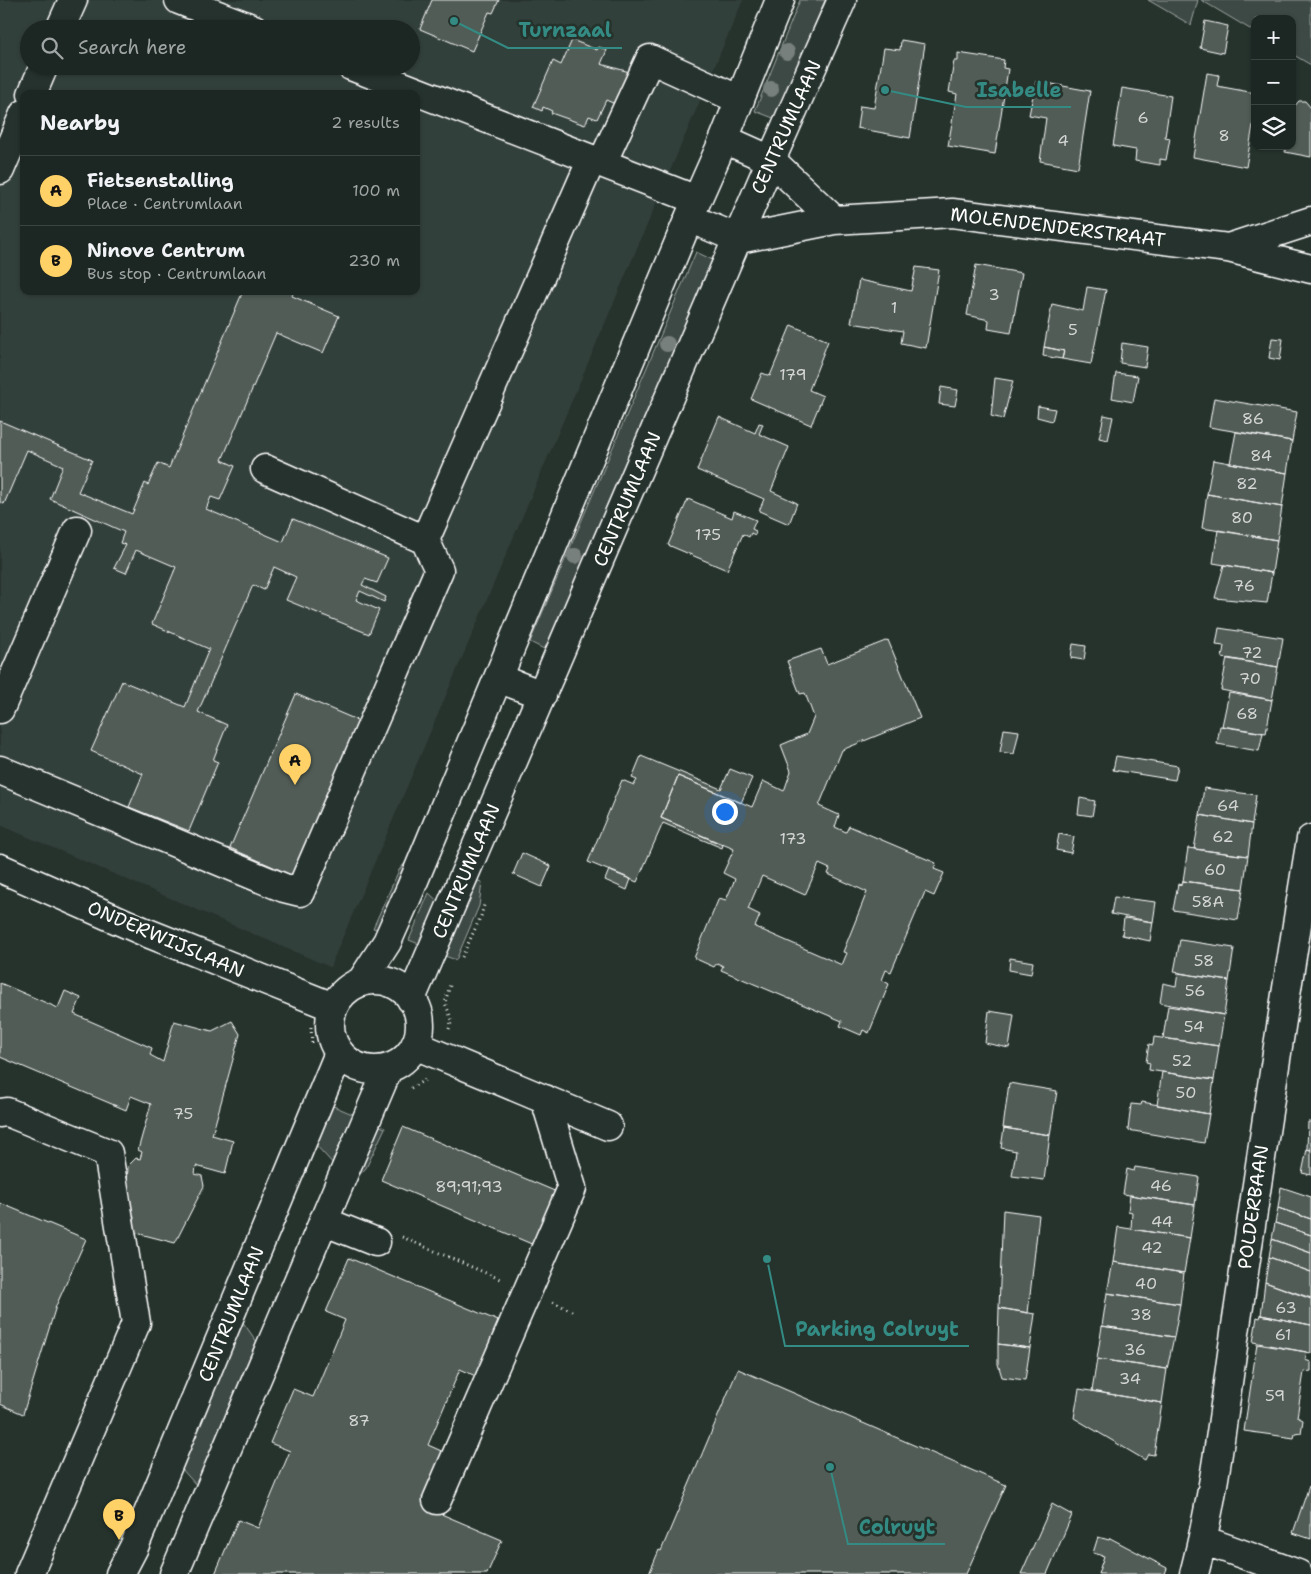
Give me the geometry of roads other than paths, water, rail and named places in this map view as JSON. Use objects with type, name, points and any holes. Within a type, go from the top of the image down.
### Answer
[{"type":"street","points":[[64,20],[72,0]]},
{"type":"street","points":[[179,0],[231,20]]},
{"type":"street","points":[[362,982],[387,982],[401,989],[411,999],[419,1022],[416,1045],[407,1057],[388,1069],[371,1070],[361,1068],[349,1063],[339,1053],[330,1034],[330,1021],[334,1007],[343,993],[362,982],[387,942],[724,139],[780,0]]},
{"type":"street","name":"CENTRUMLAAN","points":[[411,999],[739,239],[771,160],[842,0]]},
{"type":"street","points":[[425,540],[597,161],[650,58],[740,100]]},
{"type":"street","points":[[34,90],[40,75]]},
{"type":"street","points":[[374,75],[413,90]]},
{"type":"street","points":[[420,93],[597,161],[693,209],[739,239]]},
{"type":"street","points":[[0,170],[13,125]]},
{"type":"street","points":[[724,139],[771,160],[834,220]]},
{"type":"street","name":"MOLENDENDERSTRAAT","points":[[739,239],[834,220],[952,213],[1228,248]]},
{"type":"street","points":[[1228,248],[1311,221]]},
{"type":"street","points":[[1228,248],[1311,269]]},
{"type":"street","points":[[0,770],[284,888],[300,892],[439,570],[425,540],[264,469]]},
{"type":"street","points":[[0,709],[77,530]]},
{"type":"street","points":[[498,678],[542,695]]},
{"type":"street","name":"POLDERBAAN","points":[[1194,1574],[1203,1540],[1278,1036],[1311,839]]},
{"type":"street","name":"ONDERWIJSLAAN","points":[[0,868],[145,932],[334,1007]]},
{"type":"street","points":[[416,1045],[608,1126]]},
{"type":"street","name":"CENTRUMLAAN","points":[[120,1574],[134,1547],[339,1053]]},
{"type":"street","points":[[174,1574],[388,1069]]},
{"type":"street","points":[[437,1500],[572,1188],[545,1099]]},
{"type":"street","points":[[0,1114],[7,1112],[108,1153],[136,1323],[29,1574]]},
{"type":"street","points":[[323,1221],[385,1238]]},
{"type":"street","points":[[1203,1540],[1298,1574]]},
{"type":"place","name":"Turnzaal","points":[[454,21]]},
{"type":"place","name":"Isabelle","points":[[885,90]]},
{"type":"place","name":"Fietsenstalling","points":[[295,785]]},
{"type":"place","name":"Parking Colruyt","points":[[767,1259]]},
{"type":"place","name":"Colruyt","points":[[830,1467]]},
{"type":"place","name":"Ninove Centrum","points":[[119,1540]]}]
